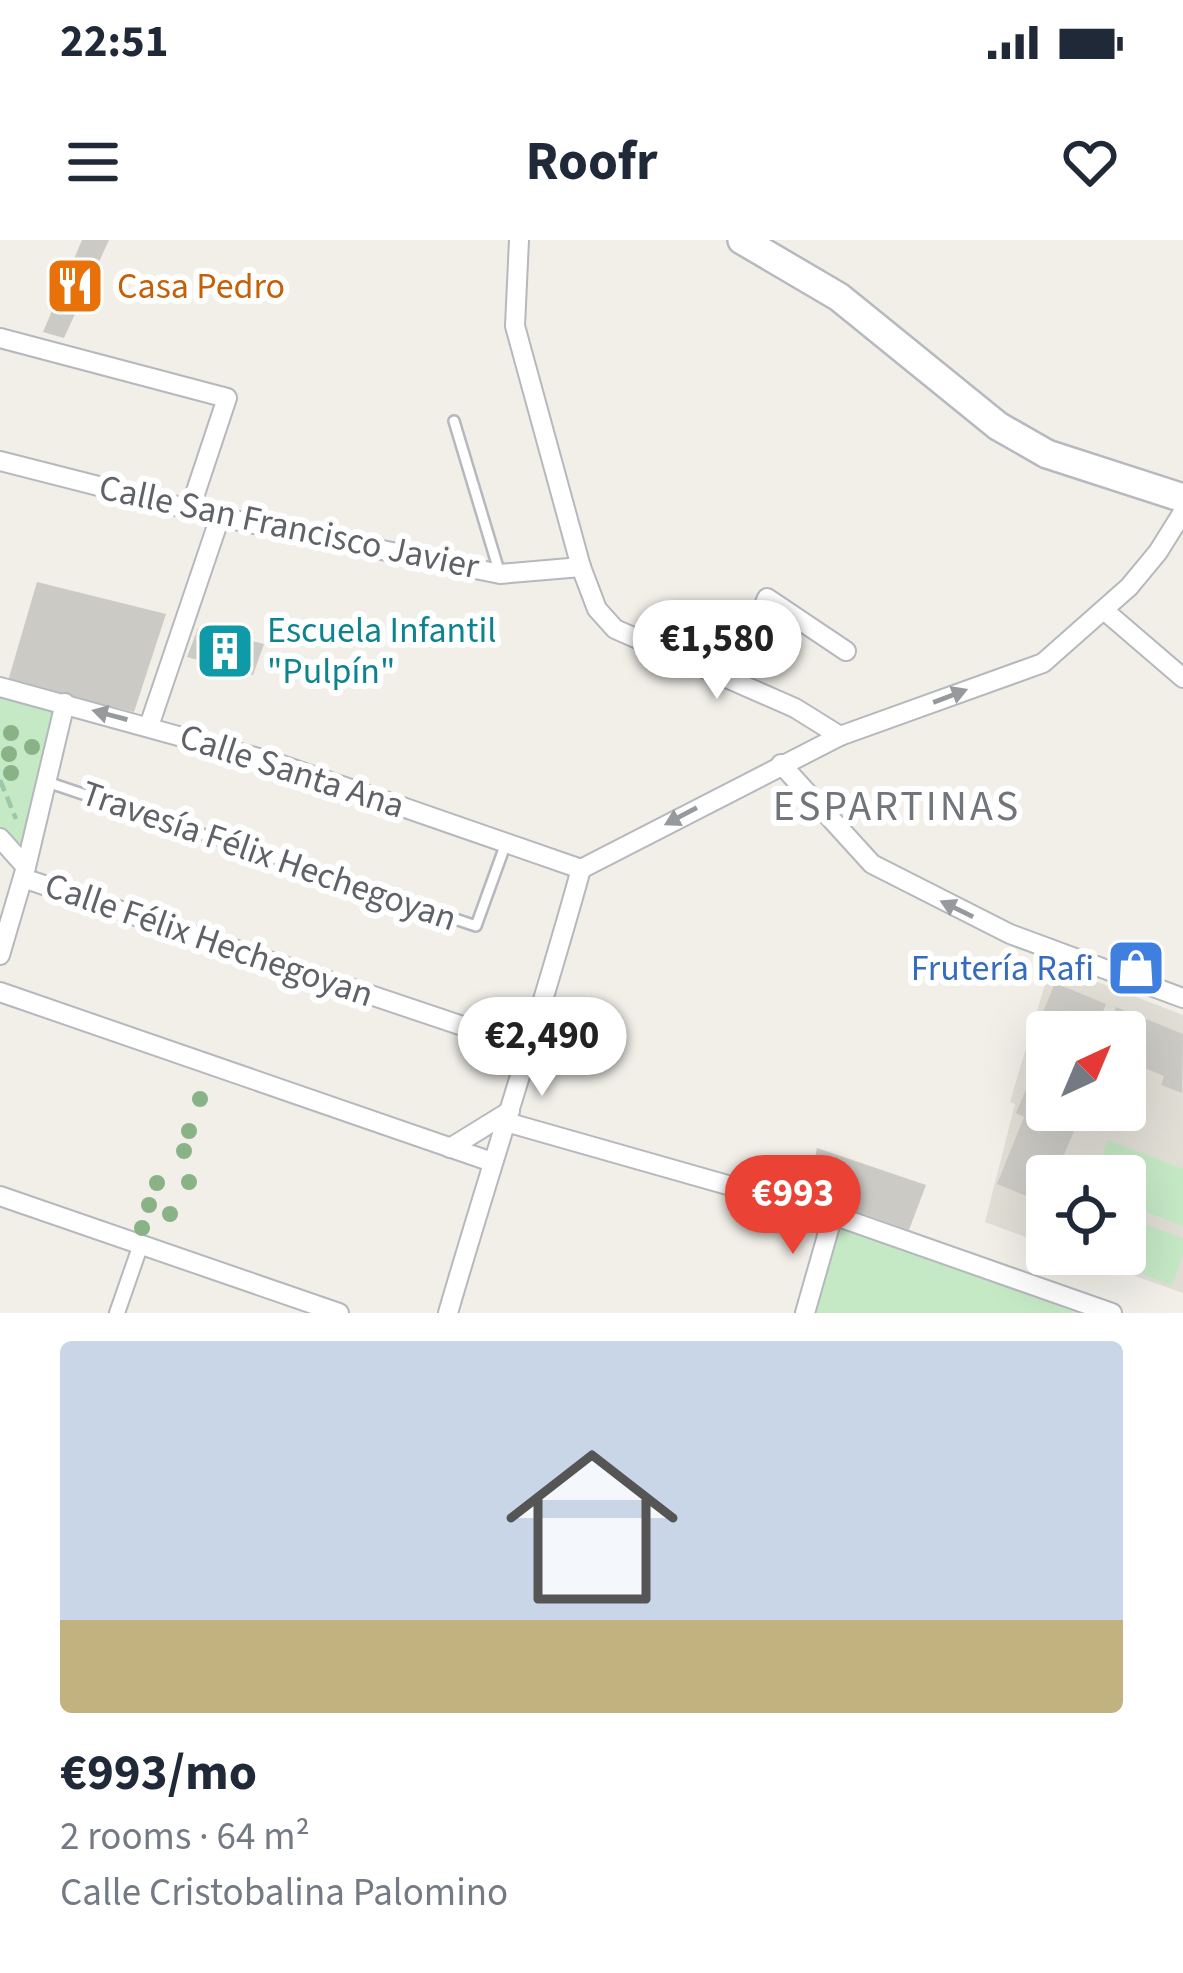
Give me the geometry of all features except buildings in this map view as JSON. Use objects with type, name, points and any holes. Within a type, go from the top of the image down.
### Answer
[{"type":"main road","points":[[742,240],[838,297],[998,426],[1047,454],[1183,498]]},
{"type":"street","points":[[519,240],[515,326],[580,567],[597,609],[615,629],[795,708],[841,736]]},
{"type":"street","points":[[0,338],[226,398],[190,509]]},
{"type":"street","name":"Calle San Francisco Javier","points":[[0,461],[220,517],[500,574],[580,567]]},
{"type":"street","points":[[448,1313],[531,1048],[580,869],[841,736],[1043,663],[1106,611],[1158,552],[1183,512]]},
{"type":"street","points":[[149,725],[220,517]]},
{"type":"street","points":[[733,680],[767,598],[846,651]]},
{"type":"street","points":[[1106,611],[1183,677]]},
{"type":"street","name":"Calle Santa Ana","points":[[0,687],[292,768],[580,869]]},
{"type":"street","points":[[0,956],[65,703]]},
{"type":"street","points":[[781,764],[872,864],[1010,934],[1183,998]]},
{"type":"street","points":[[0,838],[26,866]]},
{"type":"street","name":"Calle Félix Hechegoyan","points":[[26,866],[531,1048]]},
{"type":"street","points":[[0,992],[492,1162]]},
{"type":"street","points":[[450,1148],[508,1116],[833,1215],[1112,1313]]},
{"type":"street","points":[[0,1196],[339,1313]]},
{"type":"street","points":[[805,1313],[833,1215]]},
{"type":"street","points":[[117,1313],[141,1244]]},
{"type":"lane","points":[[454,421],[500,574]]},
{"type":"lane","name":"Travesía Félix Hechegoyan","points":[[47,782],[476,926],[506,843]]},
{"type":"path","points":[[0,780],[26,866]]},
{"type":"shaded area","points":[[1051,964],[1183,1015],[1183,1293],[1132,1275],[1146,1275],[1146,1155],[1026,1155],[1026,1237],[985,1222],[1015,1104],[1010,1102],[1026,1048],[1026,1131],[1146,1131],[1146,1011],[1037,1011]]},
{"type":"green space","points":[[0,687],[65,703],[26,867],[0,838]]},
{"type":"green space","points":[[1108,1140],[1183,1169],[1183,1226],[1146,1212],[1146,1155],[1103,1155]]},
{"type":"green space","points":[[833,1215],[1112,1313],[805,1313]]},
{"type":"green space","points":[[1146,1225],[1183,1238],[1183,1255],[1172,1285],[1145,1275]]},
{"type":"place","name":"Casa Pedro","points":[[75,286]]},
{"type":"place","name":"Escuela Infantil \"Pulpín\"","points":[[225,651]]},
{"type":"place","name":"Frutería Rafi","points":[[1136,968]]},
{"type":"district","name":"ESPARTINAS","points":[[897,807]]}]
